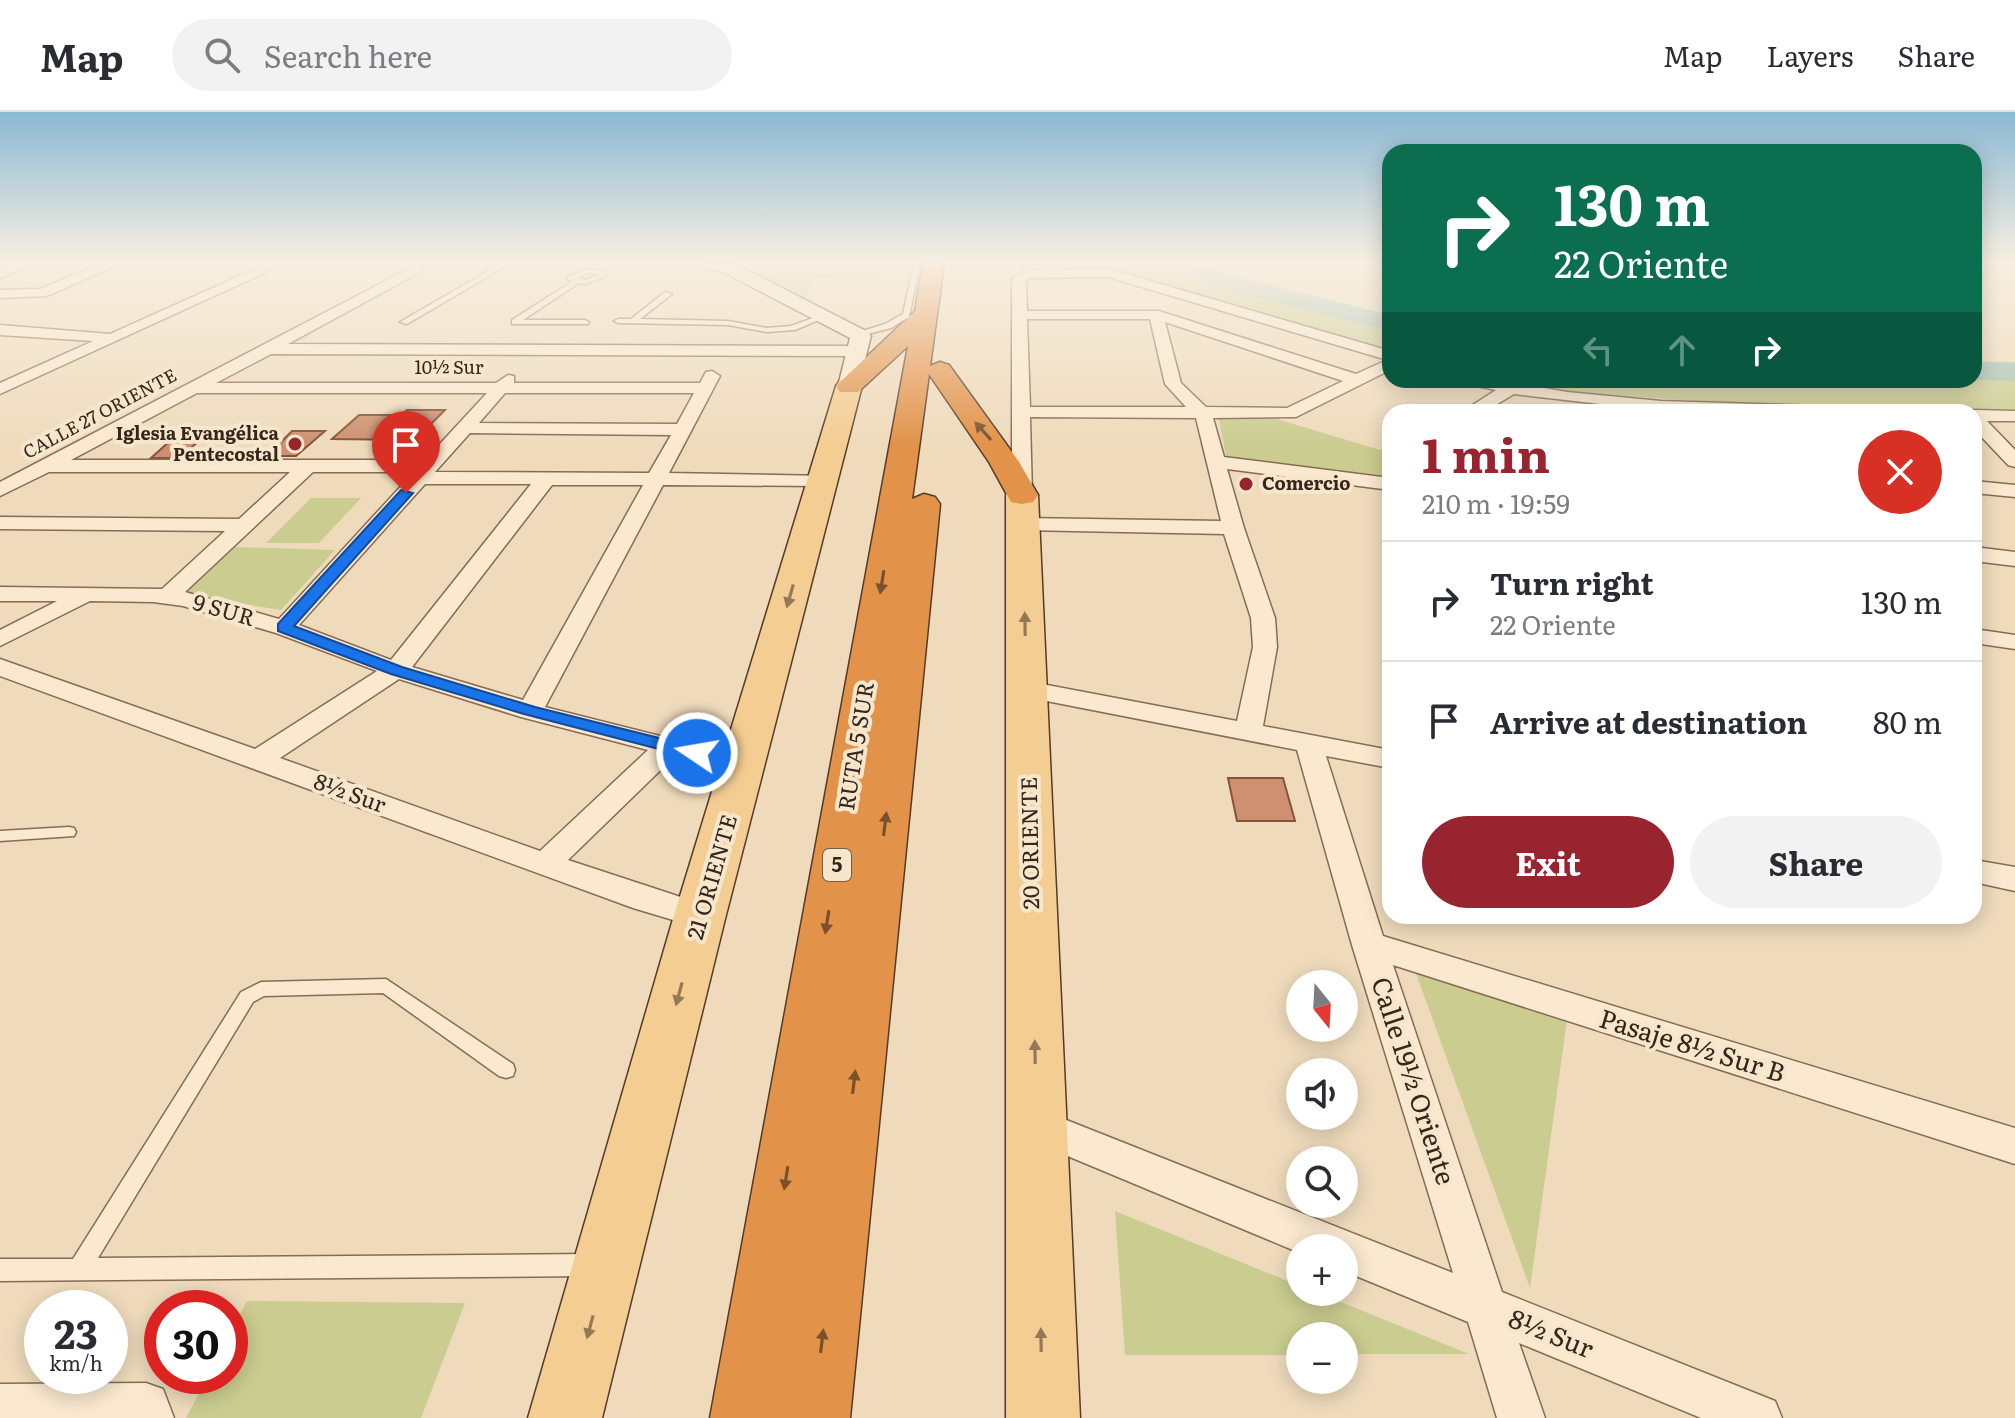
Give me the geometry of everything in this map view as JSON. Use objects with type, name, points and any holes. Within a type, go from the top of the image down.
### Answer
[{"type":"highway","points":[[856,357],[908,333],[916,324]]},
{"type":"highway","name":"RUTA 5 SUR","points":[[747,1418],[924,324]]},
{"type":"highway","name":"RUTA 5 SUR","points":[[813,1418],[946,324]]},
{"type":"highway","points":[[940,370],[959,402],[1004,458],[1022,510]]},
{"type":"main road","name":"21 ORIENTE","points":[[565,1418],[699,919],[856,357]]},
{"type":"main road","name":"20 ORIENTE","points":[[1022,510],[1043,1418]]},
{"type":"street","points":[[0,389],[144,324]]},
{"type":"street","name":"CALLE 27 ORIENTE","points":[[0,490],[315,324]]},
{"type":"street","points":[[830,324],[856,357]]},
{"type":"street","name":"20 ORIENTE","points":[[1019,324],[1022,510]]},
{"type":"street","points":[[1158,324],[1173,384],[1201,411],[1233,528],[1259,598],[1265,631],[1248,732]]},
{"type":"street","points":[[1186,324],[1355,379]]},
{"type":"street","points":[[1284,324],[1382,354]]},
{"type":"street","points":[[0,330],[113,338]]},
{"type":"street","points":[[267,349],[725,350],[856,357]]},
{"type":"street","points":[[284,628],[535,350]]},
{"type":"street","points":[[530,711],[725,350]]},
{"type":"street","points":[[1021,412],[1295,412],[1382,367]]},
{"type":"street","name":"10½ Sur","points":[[193,388],[705,388]]},
{"type":"street","points":[[1506,388],[1632,404]]},
{"type":"street","points":[[1485,404],[1510,389]]},
{"type":"street","points":[[1545,394],[1551,404]]},
{"type":"street","points":[[1982,416],[2015,416]]},
{"type":"street","points":[[1982,425],[2015,461]]},
{"type":"street","points":[[464,428],[683,430]]},
{"type":"street","points":[[1217,462],[1382,483]]},
{"type":"street","points":[[45,466],[308,466],[546,479],[822,480]]},
{"type":"street","points":[[168,596],[308,466]]},
{"type":"street","points":[[258,760],[396,670],[546,479]]},
{"type":"street","points":[[1982,488],[2015,491]]},
{"type":"street","points":[[1022,510],[1233,528]]},
{"type":"street","points":[[0,523],[242,525]]},
{"type":"street","points":[[1982,555],[2015,559]]},
{"type":"street","name":"9 SUR","points":[[0,594],[168,596],[284,628],[396,670],[530,711],[668,747],[745,757]]},
{"type":"street","points":[[0,639],[88,595]]},
{"type":"street","points":[[1982,637],[2015,642]]},
{"type":"street","name":"8½ Sur","points":[[0,667],[644,900],[694,914],[699,919]]},
{"type":"street","points":[[1026,689],[1382,758]]},
{"type":"street","name":"Calle 19½ Oriente","points":[[1309,744],[1369,945],[1521,1418]]},
{"type":"street","points":[[545,864],[668,747]]},
{"type":"street","name":"Pasaje 8½ Sur B","points":[[1369,945],[2015,1146]]},
{"type":"street","name":"8½ Sur","points":[[1036,1125],[1305,1234]]},
{"type":"street","name":"8½ Sur","points":[[1358,1255],[1758,1418]]},
{"type":"street","points":[[0,1407],[146,1406],[150,1414]]},
{"type":"lane","points":[[733,324],[767,330],[803,324]]},
{"type":"lane","points":[[856,357],[891,324]]},
{"type":"lane","points":[[0,836],[69,832]]},
{"type":"lane","points":[[79,1269],[247,997],[261,989],[386,986],[506,1070]]},
{"type":"lane","points":[[0,1270],[607,1265]]},
{"type":"green space","points":[[1287,324],[1382,324],[1382,353]]},
{"type":"green space","points":[[1982,361],[2015,362],[2015,413],[1982,412],[1982,404],[1766,404],[1544,388],[1982,388]]},
{"type":"green space","points":[[1241,414],[1277,419],[1382,449],[1382,475],[1227,460],[1218,416]]},
{"type":"green space","points":[[311,498],[361,498],[319,543],[266,543]]},
{"type":"green space","points":[[233,547],[335,550],[281,610],[182,594]]},
{"type":"green space","points":[[1413,965],[1568,1012],[1530,1288]]},
{"type":"green space","points":[[1115,1211],[1286,1280],[1286,1306],[1351,1306],[1469,1354],[1358,1354],[1358,1322],[1286,1322],[1286,1355],[1125,1355]]},
{"type":"green space","points":[[248,1301],[465,1303],[421,1418],[186,1418],[199,1394],[248,1394]]},
{"type":"building","points":[[407,410],[445,410],[415,440],[332,439],[359,415],[401,415]]},
{"type":"building","name":"Iglesia Evangélica Pentecostal","points":[[292,431],[325,431],[296,456],[267,456]]},
{"type":"building","points":[[203,438],[178,458],[151,458],[170,441]]},
{"type":"building","points":[[1228,778],[1283,778],[1295,821],[1237,821]]},
{"type":"waterway","points":[[1982,371],[2015,372]]},
{"type":"place","name":"Iglesia Evangélica Pentecostal","points":[[295,444]]},
{"type":"place","name":"Comercio","points":[[1246,484]]},
{"type":"route","points":[[406,493],[284,628],[396,670],[530,711],[697,753]]}]
